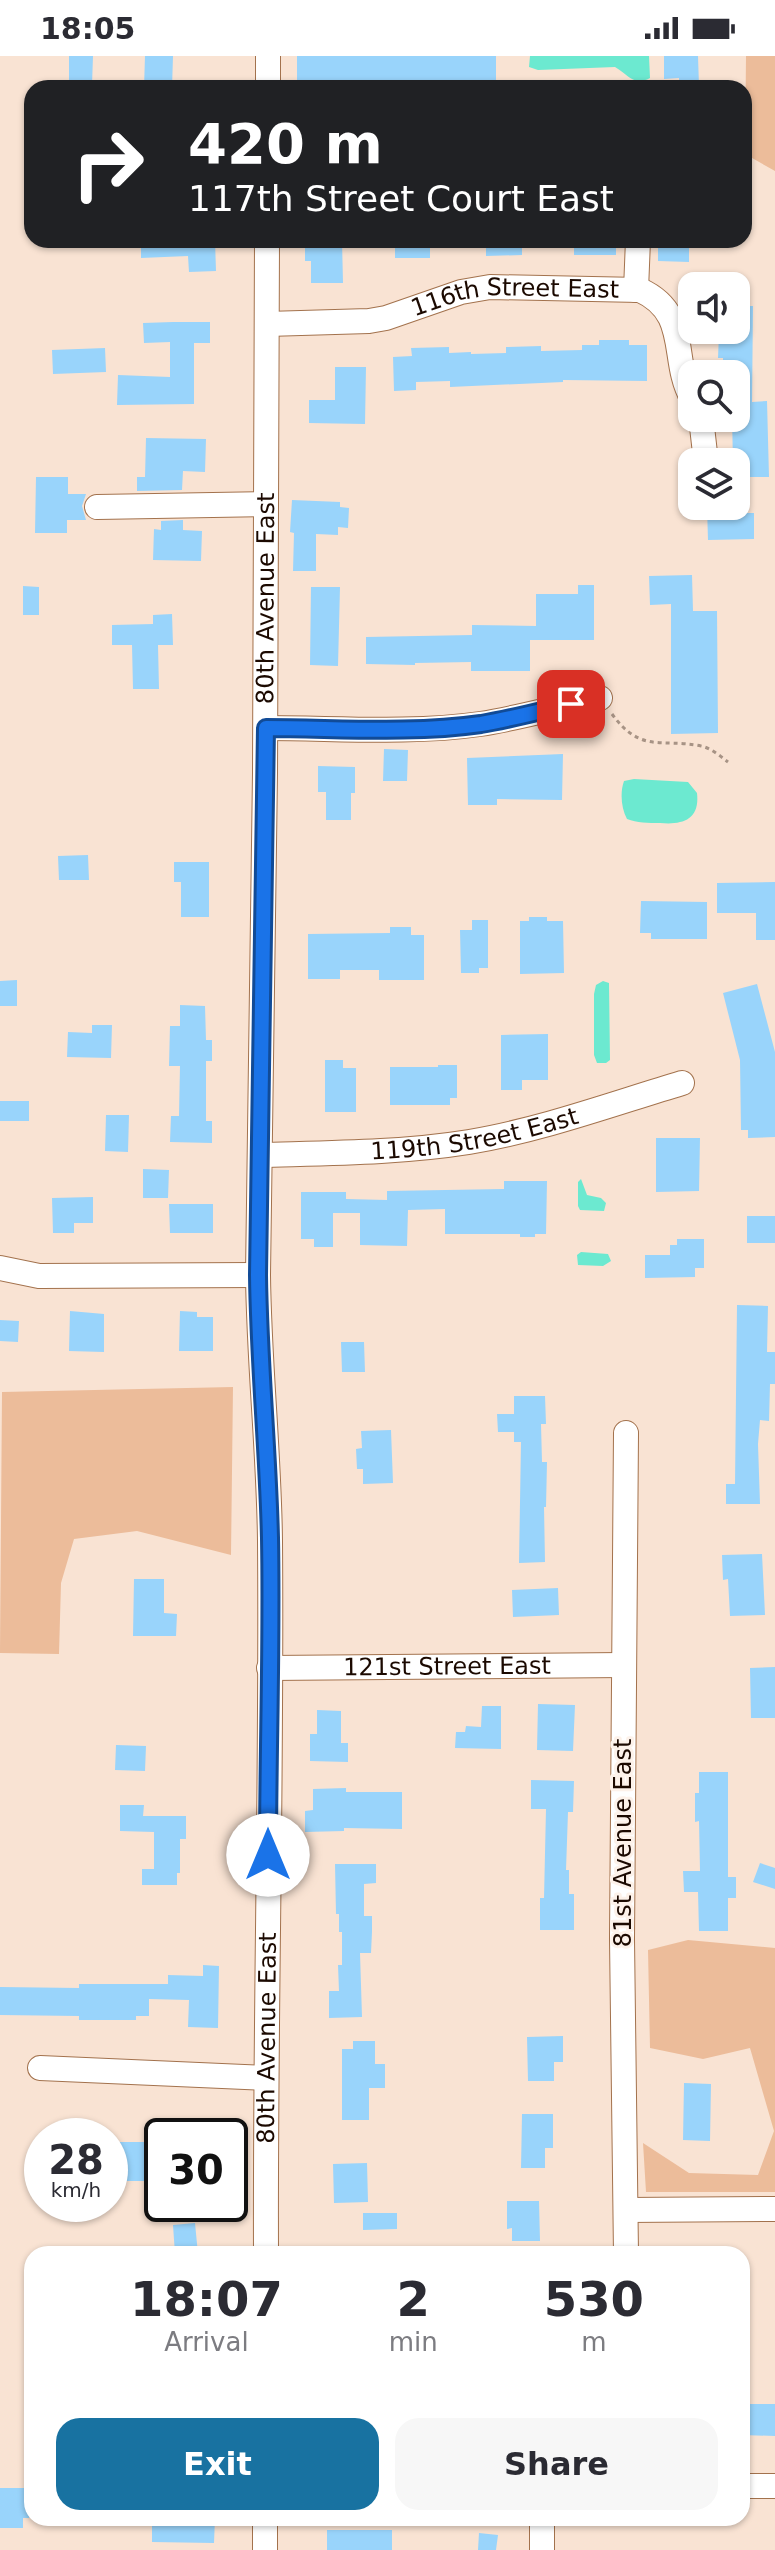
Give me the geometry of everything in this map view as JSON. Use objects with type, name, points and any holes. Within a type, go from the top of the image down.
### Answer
[{"type":"street","points":[[268,56],[268,80]]},
{"type":"street","name":"80th Avenue East","points":[[266,2246],[270,1540],[258,1275],[266,728],[267,248]]},
{"type":"street","points":[[636,290],[638,248]]},
{"type":"street","name":"116th Street East","points":[[267,324],[369,321],[461,292],[490,287],[636,290],[657,300],[674,322],[681,360]]},
{"type":"street","points":[[97,507],[266,504]]},
{"type":"street","points":[[266,728],[452,727],[600,698]]},
{"type":"street","name":"119th Street East","points":[[260,1155],[409,1150],[472,1141],[544,1125],[682,1083]]},
{"type":"street","points":[[0,1268],[39,1276],[258,1275]]},
{"type":"street","name":"81st Avenue East","points":[[626,1433],[622,1939],[626,2246]]},
{"type":"street","name":"121st Street East","points":[[269,1668],[624,1665]]},
{"type":"street","points":[[40,2068],[265,2078]]},
{"type":"street","points":[[626,2210],[775,2209]]},
{"type":"street","points":[[750,2486],[775,2486]]},
{"type":"street","points":[[265,2526],[265,2550]]},
{"type":"street","points":[[542,2526],[542,2550]]},
{"type":"path","points":[[600,698],[628,733],[658,744],[710,748],[728,762]]},
{"type":"shaded area","points":[[746,56],[775,56],[775,171],[752,158],[752,80],[746,80]]},
{"type":"shaded area","points":[[233,1387],[231,1555],[137,1531],[74,1539],[61,1583],[59,1654],[0,1653],[2,1392]]},
{"type":"shaded area","points":[[688,1940],[775,1948],[775,2192],[646,2192],[643,2143],[689,2173],[758,2175],[774,2131],[750,2048],[703,2059],[650,2048],[648,1950]]},
{"type":"water","points":[[530,56],[649,56],[650,78],[635,80],[615,67],[538,70],[529,67]]},
{"type":"water","points":[[624,781],[688,782],[697,793],[693,815],[676,823],[627,819],[622,805],[623,785]]},
{"type":"water","points":[[603,981],[609,983],[610,1060],[597,1063],[594,1055],[594,994],[596,985]]},
{"type":"water","points":[[581,1179],[587,1195],[601,1198],[606,1203],[604,1211],[580,1210],[578,1182]]},
{"type":"water","points":[[581,1252],[608,1254],[611,1261],[603,1266],[578,1265],[577,1255]]},
{"type":"building","points":[[69,56],[93,56],[92,80],[69,80]]},
{"type":"building","points":[[145,56],[173,56],[172,80],[144,80]]},
{"type":"building","points":[[297,56],[496,56],[496,80],[297,80]]},
{"type":"building","points":[[664,56],[698,56],[699,80],[664,79]]},
{"type":"building","points":[[141,248],[215,248],[216,271],[189,272],[188,256],[141,258]]},
{"type":"building","points":[[305,248],[342,248],[343,283],[311,283],[311,261],[305,261]]},
{"type":"building","points":[[395,248],[430,248],[430,258],[395,258]]},
{"type":"building","points":[[486,248],[522,248],[522,255],[486,256]]},
{"type":"building","points":[[574,248],[616,248],[616,255],[574,255]]},
{"type":"building","points":[[658,248],[689,248],[689,262],[658,261]]},
{"type":"building","points":[[750,306],[753,306],[752,402],[767,401],[769,477],[750,477],[750,448],[733,448],[732,432],[750,432],[750,360],[718,358],[719,344],[750,344]]},
{"type":"building","points":[[210,322],[210,343],[194,343],[194,404],[117,405],[118,375],[170,377],[170,342],[144,343],[143,323]]},
{"type":"building","points":[[599,340],[629,340],[629,345],[647,345],[647,381],[563,380],[450,387],[450,381],[416,382],[416,390],[394,391],[393,357],[412,356],[411,348],[449,347],[449,353],[471,354],[506,353],[506,347],[541,346],[541,351],[582,350],[582,345],[599,345]]},
{"type":"building","points":[[105,348],[106,372],[53,374],[52,350]]},
{"type":"building","points":[[335,367],[366,367],[365,424],[309,423],[309,400],[335,400]]},
{"type":"building","points":[[146,438],[206,439],[205,472],[183,471],[182,490],[137,491],[137,477],[145,477]]},
{"type":"building","points":[[36,477],[68,477],[68,494],[86,494],[82,506],[86,520],[67,520],[67,533],[35,533]]},
{"type":"building","points":[[292,500],[340,502],[340,507],[349,508],[348,528],[338,527],[338,535],[316,534],[316,571],[293,571],[294,533],[290,532]]},
{"type":"building","points":[[750,513],[754,513],[754,539],[708,540],[707,520],[750,520]]},
{"type":"building","points":[[183,520],[183,530],[202,531],[201,561],[153,560],[154,529],[161,530],[161,521]]},
{"type":"building","points":[[692,575],[693,611],[717,611],[718,733],[671,734],[671,604],[650,605],[649,576]]},
{"type":"building","points":[[578,585],[594,585],[594,640],[530,640],[530,671],[471,671],[471,662],[366,664],[366,637],[472,635],[472,625],[536,626],[536,594],[578,594]]},
{"type":"building","points":[[23,586],[39,587],[39,615],[23,615]]},
{"type":"building","points":[[311,587],[340,587],[338,666],[310,665]]},
{"type":"building","points":[[172,614],[173,645],[158,645],[159,689],[133,689],[132,645],[112,645],[112,625],[153,624],[153,615]]},
{"type":"building","points":[[384,749],[408,750],[407,781],[383,781]]},
{"type":"building","points":[[563,754],[562,800],[497,799],[497,805],[468,805],[467,758]]},
{"type":"building","points":[[318,766],[355,767],[351,820],[326,820],[326,792],[318,792]]},
{"type":"building","points":[[88,855],[89,880],[59,880],[58,856]]},
{"type":"building","points":[[174,862],[209,862],[209,917],[181,917],[181,882],[174,882]]},
{"type":"building","points":[[775,882],[775,940],[756,940],[756,913],[717,913],[717,883]]},
{"type":"building","points":[[641,901],[707,902],[707,939],[651,939],[651,933],[640,933]]},
{"type":"building","points":[[529,917],[563,921],[564,973],[520,974],[520,921],[529,921]]},
{"type":"building","points":[[472,920],[488,920],[488,968],[479,968],[479,973],[461,973],[460,930],[472,930]]},
{"type":"building","points":[[390,927],[411,927],[411,935],[424,935],[424,980],[379,980],[379,970],[340,970],[340,979],[308,979],[308,934],[390,933]]},
{"type":"building","points":[[17,980],[17,1006],[0,1006],[0,981]]},
{"type":"building","points":[[757,984],[775,1052],[775,1137],[748,1138],[748,1130],[741,1130],[740,1060],[723,993]]},
{"type":"building","points":[[180,1005],[205,1006],[206,1040],[212,1040],[212,1061],[206,1061],[206,1121],[212,1121],[212,1143],[170,1142],[171,1116],[179,1116],[180,1066],[169,1066],[170,1026],[180,1026]]},
{"type":"building","points":[[92,1025],[112,1025],[111,1058],[67,1057],[68,1032],[92,1033]]},
{"type":"building","points":[[548,1034],[548,1080],[522,1080],[522,1090],[501,1090],[501,1035]]},
{"type":"building","points":[[325,1060],[343,1060],[343,1068],[356,1068],[356,1112],[325,1112]]},
{"type":"building","points":[[457,1065],[457,1098],[450,1098],[450,1105],[390,1105],[390,1067]]},
{"type":"building","points":[[0,1101],[29,1101],[29,1121],[0,1121]]},
{"type":"building","points":[[106,1115],[129,1115],[128,1152],[105,1151]]},
{"type":"building","points":[[656,1138],[700,1138],[699,1191],[656,1192]]},
{"type":"building","points":[[143,1169],[169,1170],[168,1198],[143,1198]]},
{"type":"building","points":[[504,1181],[547,1181],[546,1234],[520,1237],[520,1234],[445,1234],[445,1209],[408,1210],[407,1246],[360,1245],[360,1213],[333,1213],[333,1247],[314,1247],[314,1239],[301,1239],[301,1192],[346,1192],[346,1199],[387,1200],[387,1191],[504,1189]]},
{"type":"building","points":[[93,1197],[93,1223],[74,1223],[74,1233],[53,1233],[52,1198]]},
{"type":"building","points":[[169,1204],[213,1204],[213,1233],[170,1233]]},
{"type":"building","points":[[747,1216],[775,1216],[775,1243],[747,1243]]},
{"type":"building","points":[[677,1239],[704,1239],[704,1268],[695,1268],[695,1277],[645,1278],[645,1255],[670,1255],[670,1245],[677,1245]]},
{"type":"building","points":[[737,1305],[768,1306],[767,1352],[775,1352],[775,1384],[770,1384],[769,1421],[760,1420],[760,1504],[726,1504],[726,1484],[735,1484]]},
{"type":"building","points":[[70,1311],[104,1314],[104,1352],[69,1351]]},
{"type":"building","points":[[180,1311],[197,1312],[197,1317],[213,1317],[213,1351],[179,1351]]},
{"type":"building","points":[[0,1320],[19,1321],[18,1342],[0,1341]]},
{"type":"building","points":[[341,1342],[364,1342],[365,1372],[342,1372]]},
{"type":"building","points":[[514,1396],[545,1396],[546,1424],[541,1424],[542,1462],[547,1462],[545,1562],[519,1563],[521,1442],[514,1442],[514,1432],[498,1432],[497,1414],[514,1414]]},
{"type":"building","points":[[391,1430],[393,1483],[363,1484],[363,1469],[357,1469],[356,1449],[362,1448],[361,1431]]},
{"type":"building","points":[[762,1554],[765,1615],[730,1616],[728,1579],[723,1580],[722,1555]]},
{"type":"building","points":[[134,1579],[164,1579],[164,1613],[177,1614],[176,1636],[133,1636]]},
{"type":"building","points":[[558,1588],[559,1615],[513,1617],[512,1590]]},
{"type":"building","points":[[775,1667],[775,1718],[751,1718],[750,1668]]},
{"type":"building","points":[[538,1704],[575,1705],[573,1751],[537,1750]]},
{"type":"building","points":[[482,1706],[501,1706],[501,1749],[455,1748],[456,1732],[465,1732],[466,1726],[481,1727]]},
{"type":"building","points":[[317,1710],[341,1711],[341,1743],[348,1743],[348,1762],[310,1761],[310,1734],[317,1734]]},
{"type":"building","points":[[116,1745],[146,1746],[145,1771],[115,1770]]},
{"type":"building","points":[[699,1772],[728,1772],[728,1877],[736,1877],[736,1898],[728,1898],[728,1931],[699,1931],[698,1892],[684,1892],[683,1871],[700,1871],[699,1821],[695,1822]]},
{"type":"building","points":[[531,1780],[574,1781],[573,1812],[568,1812],[566,1870],[569,1870],[569,1894],[574,1894],[574,1930],[540,1930],[540,1898],[544,1898],[546,1809],[531,1809]]},
{"type":"building","points":[[346,1788],[346,1792],[402,1792],[402,1829],[344,1828],[344,1831],[305,1832],[305,1811],[313,1810],[313,1789]]},
{"type":"building","points":[[120,1805],[144,1805],[143,1816],[186,1816],[186,1839],[180,1839],[177,1885],[142,1885],[142,1869],[154,1869],[154,1832],[120,1831]]},
{"type":"building","points":[[760,1863],[775,1868],[775,1889],[753,1882]]},
{"type":"building","points":[[335,1864],[376,1864],[376,1883],[364,1884],[364,1916],[372,1916],[372,1932],[371,1953],[360,1953],[362,2017],[329,2018],[329,1991],[339,1991],[338,1965],[342,1965],[342,1932],[339,1932],[339,1914],[336,1914]]},
{"type":"building","points":[[203,1965],[219,1966],[218,2028],[188,2027],[189,2000],[149,1999],[149,2016],[136,2016],[136,2020],[0,2015],[0,1987],[79,1988],[79,1984],[168,1984],[168,1975],[203,1976]]},
{"type":"building","points":[[563,2036],[563,2062],[554,2062],[554,2081],[528,2081],[527,2037]]},
{"type":"building","points":[[353,2041],[375,2041],[375,2064],[385,2064],[385,2088],[369,2088],[369,2120],[342,2120],[342,2049],[353,2049]]},
{"type":"building","points":[[684,2083],[711,2084],[710,2141],[683,2140]]},
{"type":"building","points":[[522,2114],[553,2114],[553,2148],[545,2148],[545,2168],[521,2168]]},
{"type":"building","points":[[128,2142],[144,2142],[144,2181],[128,2181]]},
{"type":"building","points":[[367,2163],[368,2202],[334,2203],[333,2164]]},
{"type":"building","points":[[507,2201],[539,2201],[540,2241],[512,2241],[512,2228],[507,2229]]},
{"type":"building","points":[[363,2213],[397,2213],[397,2229],[363,2230]]},
{"type":"building","points":[[195,2223],[197,2246],[174,2246],[173,2225]]},
{"type":"building","points":[[750,2404],[775,2404],[775,2436],[750,2435]]},
{"type":"building","points":[[0,2488],[24,2488],[23,2528],[0,2528]]},
{"type":"building","points":[[152,2526],[215,2526],[214,2543],[152,2542]]},
{"type":"building","points":[[327,2530],[392,2530],[392,2550],[327,2550]]},
{"type":"building","points":[[479,2533],[498,2535],[496,2550],[478,2550]]},
{"type":"route","points":[[268,1855],[270,1540],[258,1275],[266,728],[452,727],[571,704]]}]
